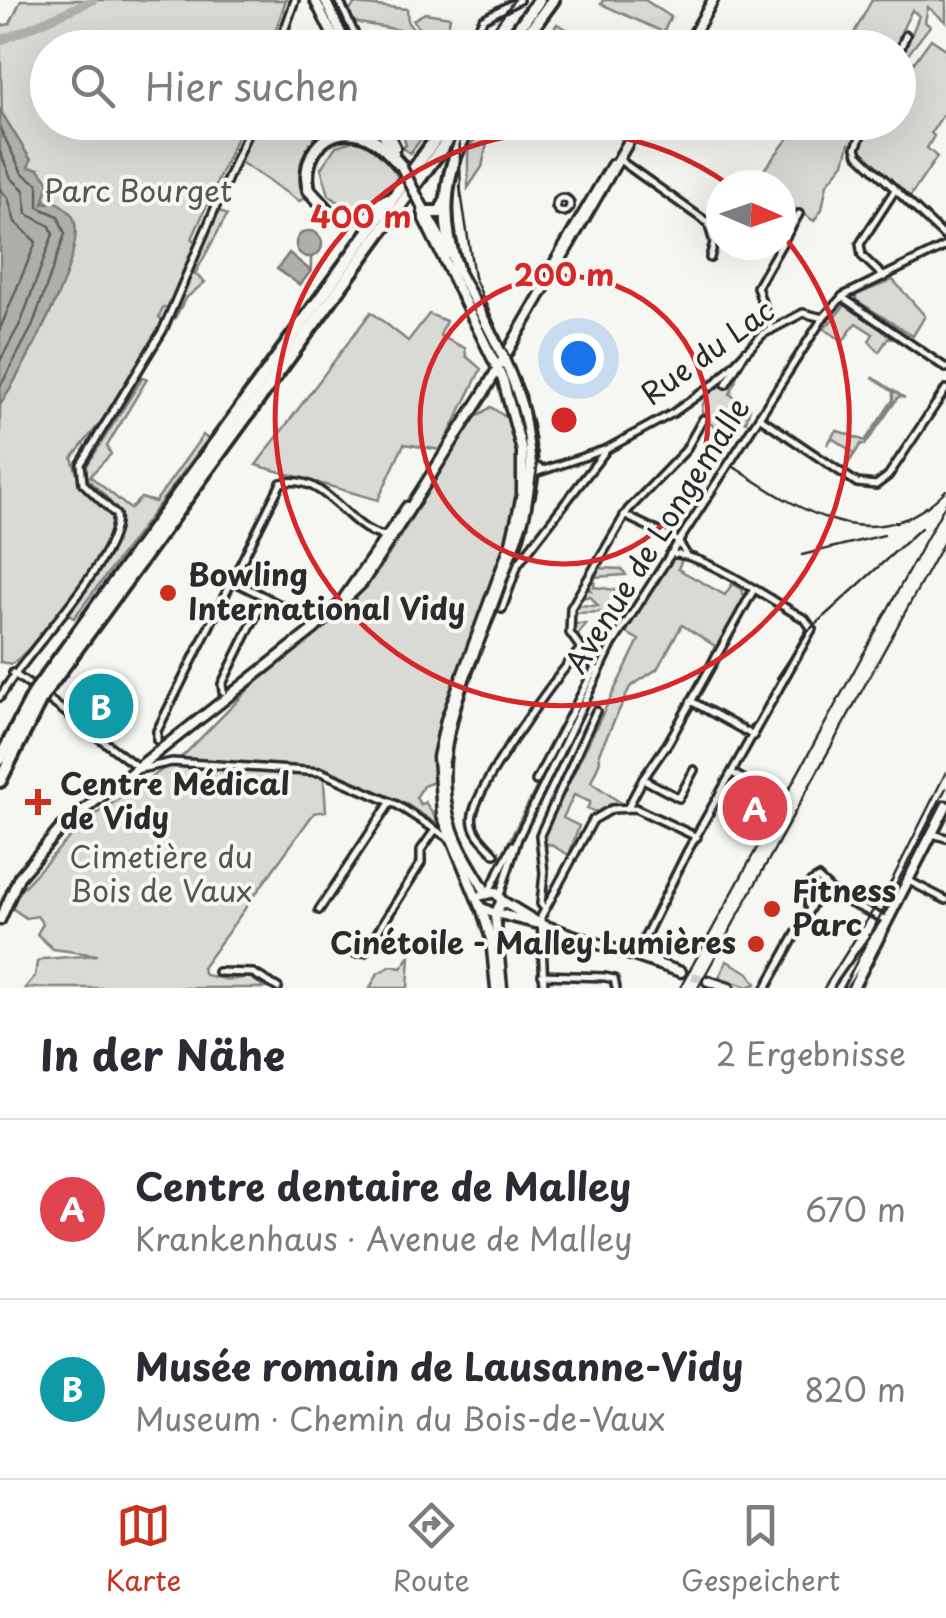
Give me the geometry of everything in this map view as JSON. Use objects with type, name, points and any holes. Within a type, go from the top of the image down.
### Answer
[{"type":"highway","points":[[523,30],[539,0]]},
{"type":"highway","points":[[530,30],[553,0]]},
{"type":"highway","points":[[330,140],[313,153],[307,169],[308,186],[326,211],[356,217],[378,207],[432,140]]},
{"type":"highway","points":[[373,140],[406,170]]},
{"type":"highway","points":[[0,781],[40,693],[448,140]]},
{"type":"highway","points":[[456,268],[448,237],[448,197],[452,163],[463,140]]},
{"type":"highway","points":[[0,759],[40,693],[406,170]]},
{"type":"highway","points":[[422,207],[440,212],[448,197]]},
{"type":"main road","points":[[316,0],[330,30]]},
{"type":"main road","points":[[325,0],[339,30]]},
{"type":"main road","points":[[696,30],[713,0]]},
{"type":"main road","points":[[390,140],[492,338],[520,434],[522,496],[511,543],[440,744],[438,792],[450,839],[485,894],[501,898],[540,924]]},
{"type":"main road","points":[[338,608],[384,536],[423,489],[483,394],[629,140]]},
{"type":"main road","points":[[422,207],[424,219],[521,406],[529,442],[525,515],[458,702],[445,759],[444,792],[451,827],[485,894],[482,910],[499,988]]},
{"type":"main road","points":[[492,338],[499,341],[516,334]]},
{"type":"main road","points":[[483,394],[494,387],[507,389]]},
{"type":"main road","points":[[0,920],[12,889],[44,846],[79,812],[140,769],[338,608],[362,583],[407,510]]},
{"type":"main road","points":[[853,988],[946,806]]},
{"type":"main road","points":[[499,988],[495,913],[501,898]]},
{"type":"main road","points":[[482,910],[540,924],[681,972]]},
{"type":"main road","points":[[496,931],[499,921],[510,917]]},
{"type":"main road","points":[[840,988],[888,921]]},
{"type":"main road","points":[[708,981],[729,988]]},
{"type":"street","points":[[284,30],[294,0]]},
{"type":"street","points":[[339,0],[353,30]]},
{"type":"street","points":[[478,30],[483,20],[519,0]]},
{"type":"street","points":[[0,697],[13,673],[77,597],[113,540],[116,515],[82,482],[81,464],[164,330],[244,140]]},
{"type":"street","points":[[860,140],[856,150],[946,238]]},
{"type":"street","points":[[618,159],[706,222]]},
{"type":"street","points":[[884,277],[862,256],[860,244],[896,190]]},
{"type":"street","points":[[567,210],[581,220]]},
{"type":"street","points":[[796,219],[799,214]]},
{"type":"street","name":"Rue du Lac","points":[[543,469],[607,448],[700,394],[771,330],[803,313],[823,318],[844,295],[946,246]]},
{"type":"street","points":[[771,330],[757,287],[772,260]]},
{"type":"street","points":[[844,295],[946,368]]},
{"type":"street","name":"Avenue de Longemalle","points":[[485,894],[518,838],[596,671],[823,318]]},
{"type":"street","points":[[726,384],[746,351]]},
{"type":"street","points":[[759,417],[856,483],[871,486],[888,476],[946,389]]},
{"type":"street","points":[[536,781],[596,671],[569,630],[571,608],[624,515],[647,485],[688,446],[703,419]]},
{"type":"street","points":[[529,442],[534,466],[543,469]]},
{"type":"street","name":"Rue du Lac","points":[[502,609],[518,564],[607,448]]},
{"type":"street","points":[[525,515],[533,476],[543,469]]},
{"type":"street","points":[[157,740],[157,731],[284,482],[326,494],[384,536],[362,583]]},
{"type":"street","points":[[624,515],[678,541],[686,554],[808,622],[811,634],[688,852],[635,956]]},
{"type":"street","points":[[670,540],[673,548]]},
{"type":"street","points":[[668,555],[686,554]]},
{"type":"street","points":[[233,581],[296,614],[309,614]]},
{"type":"street","points":[[628,807],[753,591]]},
{"type":"street","points":[[223,692],[222,684],[265,598]]},
{"type":"street","points":[[495,854],[475,831],[473,812],[527,719],[580,650]]},
{"type":"street","points":[[13,673],[140,769],[172,762],[304,769],[390,803],[450,839]]},
{"type":"street","points":[[691,701],[754,736]]},
{"type":"street","points":[[545,909],[541,904],[544,873],[540,835],[596,711]]},
{"type":"street","points":[[643,779],[679,798],[694,770]]},
{"type":"street","points":[[734,774],[760,789],[738,828]]},
{"type":"street","points":[[319,910],[390,803]]},
{"type":"street","points":[[544,988],[540,924],[593,820],[612,809],[628,807],[645,810],[699,838]]},
{"type":"street","points":[[355,953],[366,952],[422,863],[421,850],[435,830]]},
{"type":"street","points":[[933,834],[946,838]]},
{"type":"street","name":"Avenue de Longemalle","points":[[501,898],[518,838]]},
{"type":"street","points":[[480,882],[495,879]]},
{"type":"street","points":[[909,881],[946,900]]},
{"type":"street","points":[[766,988],[819,891],[831,892],[888,921]]},
{"type":"street","points":[[218,972],[253,973],[278,988]]},
{"type":"street","points":[[542,975],[604,977],[614,980],[616,988]]},
{"type":"green space","name":"Parc Bourget","points":[[21,0],[286,0],[276,30],[30,30],[30,140],[236,140],[192,239],[196,243],[169,308],[163,307],[159,317],[164,322],[115,404],[72,458],[82,488],[112,515],[104,549],[58,616],[12,664],[0,662],[0,405],[11,388],[52,201],[42,204],[46,200],[27,166],[31,160],[2,118],[0,26],[10,24]]},
{"type":"green space","points":[[603,0],[645,0],[671,17],[664,30],[659,30],[601,4]]},
{"type":"green space","points":[[872,0],[946,0],[946,22],[928,7],[925,22],[930,26],[916,44],[913,30],[919,16],[912,10],[902,30],[856,30]]},
{"type":"green space","points":[[354,4],[407,9],[408,23],[415,30],[353,22],[349,13]]},
{"type":"green space","points":[[425,13],[450,17],[448,30],[420,30],[413,20]]},
{"type":"green space","points":[[931,39],[946,49],[946,110],[931,133],[934,136],[927,148],[937,157],[909,198],[857,150],[861,140],[916,140],[916,60]]},
{"type":"green space","points":[[247,140],[316,140],[304,160],[303,179],[308,197],[299,201],[239,161]]},
{"type":"green space","points":[[356,140],[381,151],[398,177],[375,199],[348,206],[329,195],[321,168],[336,146]]},
{"type":"green space","points":[[405,140],[420,140],[410,153],[402,148]]},
{"type":"green space","points":[[474,140],[488,140],[482,167],[468,188],[468,149]]},
{"type":"green space","points":[[787,140],[857,140],[854,146],[849,144],[844,163],[827,184],[822,209],[814,221],[796,209],[796,170],[764,170]]},
{"type":"green space","points":[[218,210],[227,215],[195,274],[205,282],[185,299],[175,318],[173,313]]},
{"type":"green space","points":[[893,280],[925,316],[913,336],[856,300],[856,295]]},
{"type":"green space","points":[[845,305],[893,339],[888,338],[879,352],[869,341],[873,334],[856,323],[843,341],[824,329]]},
{"type":"green space","points":[[371,312],[408,341],[429,314],[446,321],[440,336],[465,348],[466,356],[481,369],[441,450],[404,444],[378,500],[256,465]]},
{"type":"green space","points":[[734,368],[729,375],[736,380],[730,394],[750,408],[746,422],[733,414],[722,430],[703,416],[702,409],[710,393]]},
{"type":"green space","points":[[143,377],[147,379],[107,446],[111,454],[90,476],[130,509],[141,498],[155,502],[203,435],[208,439],[74,618],[67,614],[100,570],[116,538],[113,507],[88,478],[86,467]]},
{"type":"green space","points":[[872,377],[905,398],[899,396],[846,467],[854,453],[832,438],[827,445],[836,430],[865,441],[893,400],[893,392]]},
{"type":"green space","name":"Cimetière du Bois de Vaux","points":[[491,407],[507,418],[517,456],[515,518],[505,555],[447,705],[434,782],[423,786],[416,798],[421,805],[425,802],[437,820],[435,823],[408,805],[323,767],[326,811],[314,813],[202,968],[205,975],[229,980],[249,977],[266,988],[25,988],[35,976],[37,962],[43,959],[97,955],[53,949],[37,934],[43,924],[37,916],[26,918],[12,908],[17,894],[82,824],[184,755],[251,687],[345,611],[380,569],[473,419]]},
{"type":"green space","points":[[676,555],[683,557],[678,569],[725,595],[732,584],[742,589],[745,600],[712,660],[708,661],[715,646],[682,625],[657,669],[630,687],[599,753],[600,761],[591,782],[621,803],[597,812],[587,809],[590,802],[574,795],[563,818],[579,826],[569,855],[549,844],[542,848],[545,831],[639,640],[625,632]]},
{"type":"green space","points":[[597,568],[622,569],[626,575],[595,577],[594,587],[616,590],[610,612],[573,613],[576,605],[598,606],[590,596],[579,599],[584,589],[590,590],[586,586]]},
{"type":"green space","points":[[573,624],[586,624],[577,636]]},
{"type":"green space","points":[[591,680],[524,821],[503,853]]},
{"type":"green space","points":[[410,956],[408,988],[370,988],[378,973],[392,966],[401,968]]},
{"type":"green space","points":[[727,961],[749,973],[756,984],[747,987],[719,977]]},
{"type":"water","points":[[0,110],[31,160],[28,167],[39,169],[49,182],[43,204],[55,201],[68,210],[76,234],[63,283],[0,405]]},
{"type":"water","points":[[309,231],[318,235],[322,244],[318,253],[309,257],[300,253],[296,244],[300,235]]},
{"type":"water","points":[[289,253],[311,271],[300,285],[277,269]]},
{"type":"waterway","points":[[2,40],[93,0]]},
{"type":"waterway","points":[[311,257],[311,270]]},
{"type":"tunnel","points":[[681,972],[708,981]]},
{"type":"tram line","points":[[492,30],[514,0]]},
{"type":"tram line","points":[[459,140],[461,198]]},
{"type":"tram line","points":[[448,766],[463,702],[530,516],[537,468],[526,395],[474,277],[460,186]]},
{"type":"tram line","points":[[843,988],[946,788]]},
{"type":"tram line","points":[[506,939],[507,949]]},
{"type":"railway","points":[[734,467],[812,513],[866,526],[893,523],[920,511],[946,490]]},
{"type":"railway","points":[[680,988],[946,503]]},
{"type":"railway","points":[[777,678],[809,630],[921,528]]},
{"type":"railway","points":[[802,555],[884,535]]},
{"type":"railway","points":[[698,988],[946,538]]},
{"type":"railway","points":[[824,988],[891,882],[946,772]]},
{"type":"place","name":"Bowling International Vidy","points":[[168,593]]},
{"type":"place","name":"Musée romain de Lausanne-Vidy","points":[[101,706]]},
{"type":"place","name":"Centre Médical de Vidy","points":[[38,802]]},
{"type":"place","name":"Centre dentaire de Malley","points":[[755,808]]},
{"type":"place","name":"Fitness Parc","points":[[772,909]]},
{"type":"place","name":"Cinétoile - Malley Lumières","points":[[756,944]]}]
